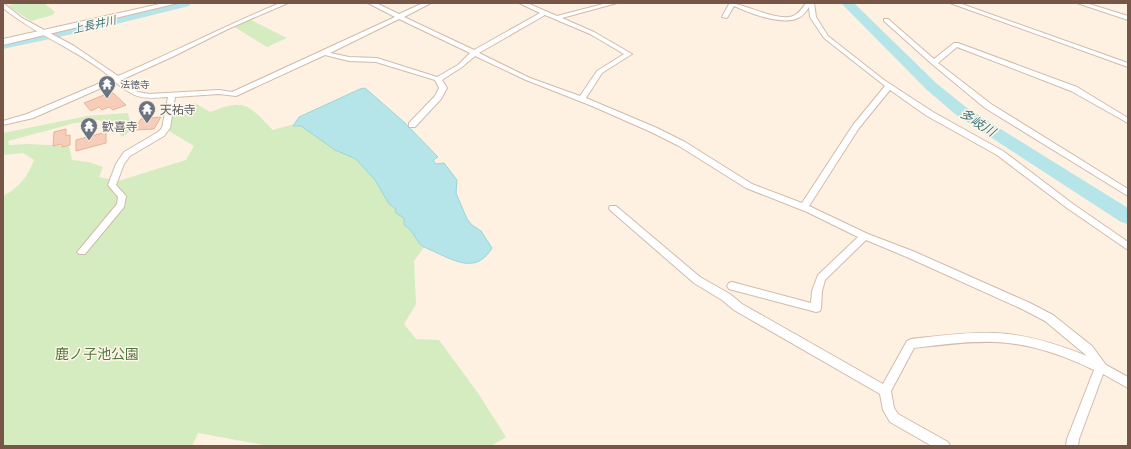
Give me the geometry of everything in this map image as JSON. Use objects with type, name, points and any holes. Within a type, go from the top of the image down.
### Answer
[{"type":"street","points":[[3,42],[174,3]]},
{"type":"street","points":[[3,123],[30,116],[170,56],[251,16],[285,3]]},
{"type":"street","points":[[371,3],[475,52],[528,79],[582,99],[682,144],[749,186],[912,255],[1026,306],[1049,318],[1088,349],[1101,366]]},
{"type":"street","points":[[3,5],[20,19],[72,47],[136,94],[149,96],[233,94],[324,53],[428,3]]},
{"type":"street","points":[[522,3],[592,33],[629,54],[599,72],[582,99]]},
{"type":"street","points":[[556,18],[614,3]]},
{"type":"street","points":[[725,17],[732,3],[765,16],[792,18],[801,14],[810,3]]},
{"type":"street","points":[[810,3],[813,17],[826,37],[890,86],[930,114],[1000,153],[1070,206],[1128,246]]},
{"type":"street","points":[[953,3],[1128,65]]},
{"type":"street","points":[[1080,3],[1128,18]]},
{"type":"street","points":[[438,79],[460,66],[475,52],[545,13]]},
{"type":"street","points":[[886,20],[934,63],[988,106],[1128,193]]},
{"type":"street","points":[[934,63],[956,44],[1074,89],[1094,99],[1128,121]]},
{"type":"street","points":[[324,53],[349,59],[377,60],[438,79],[443,88],[438,98],[412,125]]},
{"type":"street","points":[[803,208],[856,127],[890,86]]},
{"type":"street","points":[[82,252],[121,205],[122,196],[112,185],[120,164],[127,154],[161,134],[166,128],[172,95]]},
{"type":"street","points":[[613,208],[697,280],[738,306],[885,391]]},
{"type":"street","points":[[732,286],[816,308],[816,291],[821,278],[865,236]]},
{"type":"street","points":[[944,446],[894,418],[889,410],[885,391],[911,344],[949,340],[1004,338],[1038,344],[1101,366],[1128,383]]},
{"type":"street","points":[[1072,446],[1073,439],[1101,366]]},
{"type":"green space","points":[[16,3],[44,3],[55,12],[53,15],[31,21],[8,6]]},
{"type":"green space","points":[[249,19],[287,38],[267,47],[233,26]]},
{"type":"green space","name":"鹿ノ子池公園","points":[[195,103],[210,112],[231,105],[245,106],[257,114],[273,130],[312,119],[367,155],[432,237],[414,261],[416,304],[404,324],[416,339],[439,340],[478,393],[506,437],[491,446],[269,446],[198,433],[192,446],[3,446],[3,196],[9,193],[22,181],[34,160],[23,153],[3,155],[3,133],[87,116],[128,113],[132,130],[122,137],[113,123],[97,120],[75,123],[8,141],[9,145],[28,144],[69,146],[72,160],[89,162],[103,167],[99,177],[118,181],[186,160],[194,146],[169,131],[172,118],[180,107]]},
{"type":"water","points":[[365,88],[404,122],[438,157],[433,160],[436,164],[444,163],[457,180],[456,193],[467,219],[472,225],[481,231],[492,248],[480,261],[473,263],[459,262],[426,248],[404,225],[404,218],[396,213],[395,208],[389,204],[375,180],[356,159],[335,150],[301,126],[293,126],[299,117]]},
{"type":"building","name":"法徳寺","points":[[109,93],[113,93],[126,105],[113,110],[109,107],[102,110],[99,107],[91,111],[84,103]]},
{"type":"building","name":"天祐寺","points":[[161,117],[154,129],[134,130],[141,119]]},
{"type":"building","points":[[66,129],[66,136],[70,135],[70,145],[62,147],[62,144],[53,146],[54,132]]},
{"type":"building","points":[[106,132],[106,143],[76,151],[76,140]]},
{"type":"waterway","name":"上長井川","points":[[3,45],[96,25],[185,3]]},
{"type":"waterway","name":"多岐川","points":[[847,3],[931,86],[961,111],[1128,217]]},
{"type":"place","name":"法徳寺","points":[[107,99]]},
{"type":"place","name":"天祐寺","points":[[147,124]]},
{"type":"place","name":"歓喜寺","points":[[89,141]]}]
